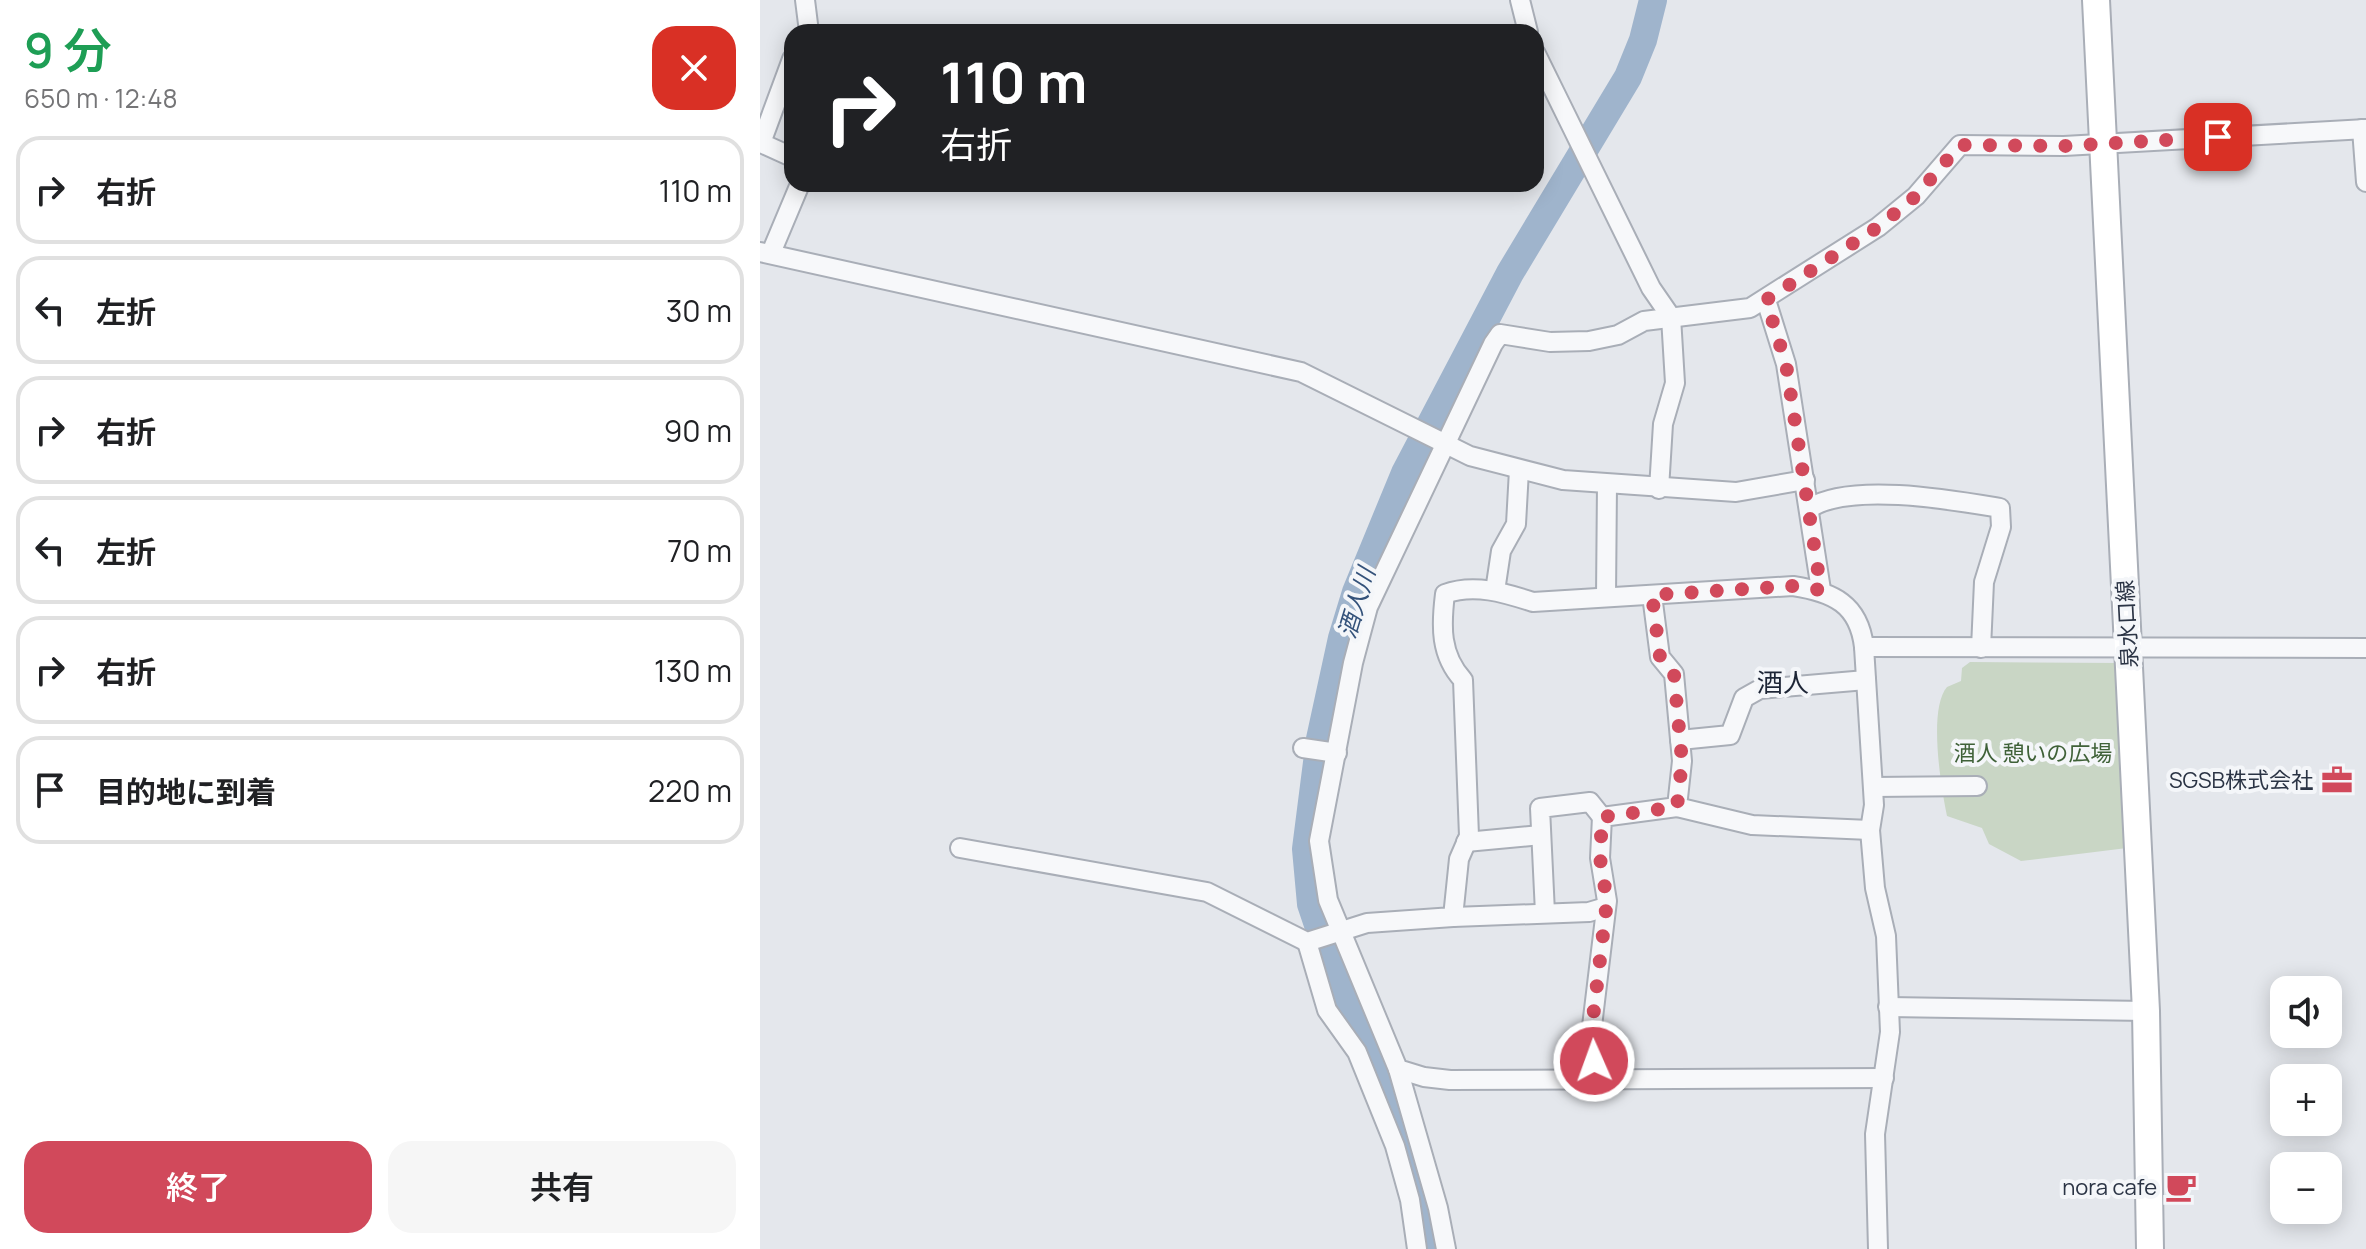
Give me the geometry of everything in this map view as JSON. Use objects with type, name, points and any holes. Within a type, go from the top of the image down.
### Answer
[{"type":"main road","name":"泉水口線","points":[[2096,0],[2146,1011],[2150,1249]]},
{"type":"street","points":[[805,0],[808,24]]},
{"type":"street","points":[[1520,0],[1526,24]]},
{"type":"street","points":[[1544,70],[1651,288],[1671,317],[1675,383],[1663,424],[1659,489]]},
{"type":"street","points":[[784,81],[761,143],[784,153]]},
{"type":"street","points":[[1446,1249],[1438,1208],[1398,1069],[1328,900],[1319,841],[1353,663],[1368,607],[1500,334],[1550,342],[1589,341],[1618,335],[1644,321],[1750,308],[1878,227],[1916,196],[1960,145],[2064,146],[2364,129],[2366,182]]},
{"type":"street","points":[[796,192],[766,252],[1301,372],[1444,445],[1519,470],[1563,480],[1736,492],[1805,480]]},
{"type":"street","points":[[1766,300],[1786,364],[1821,590]]},
{"type":"street","points":[[1495,591],[1501,551],[1516,524],[1519,470]]},
{"type":"street","points":[[1606,597],[1607,484]]},
{"type":"street","points":[[1810,508],[1834,497],[1925,496],[2000,508],[2001,527],[1984,582],[1981,648]]},
{"type":"street","points":[[1453,917],[1459,859],[1466,842],[1463,680],[1452,667],[1444,649],[1441,621],[1445,594],[1457,589],[1495,591],[1533,602],[1793,586],[1821,590],[1850,608],[1862,624],[1873,787],[1870,830],[1875,888],[1886,936],[1890,1032],[1875,1134],[1878,1249]]},
{"type":"street","points":[[1652,595],[1660,657],[1674,674],[1682,761],[1677,807]]},
{"type":"street","points":[[1864,647],[2129,650],[2366,648]]},
{"type":"street","points":[[1680,740],[1730,735],[1744,698],[1760,689],[1866,680]]},
{"type":"street","points":[[1303,748],[1337,753]]},
{"type":"street","points":[[1873,787],[1977,786]]},
{"type":"street","points":[[1545,913],[1540,808],[1590,802],[1602,817],[1600,858],[1606,907],[1590,1043],[1598,1080]]},
{"type":"street","points":[[1602,817],[1677,807],[1752,825],[1870,830]]},
{"type":"street","points":[[1466,842],[1541,835]]},
{"type":"street","points":[[960,848],[1207,892],[1307,942],[1367,923],[1589,912],[1606,907]]},
{"type":"street","points":[[1307,942],[1327,1010],[1357,1052],[1395,1146],[1410,1200],[1417,1249]]},
{"type":"street","points":[[1888,1007],[2146,1011]]},
{"type":"street","points":[[1398,1069],[1424,1077],[1450,1080],[1884,1078]]},
{"type":"green space","name":"酒人 憩いの広場","points":[[1970,662],[2120,663],[2127,848],[2021,861],[1989,844],[1982,828],[1947,816],[1938,749],[1938,712],[1947,687],[1961,681],[1962,668]]},
{"type":"waterway","name":"酒人川","points":[[1430,1249],[1415,1164],[1337,981],[1311,904],[1306,849],[1320,739],[1342,638],[1356,592],[1405,473],[1510,273],[1628,77],[1643,40],[1653,0]]},
{"type":"place","name":"SGSB株式会社","points":[[2337,780]]},
{"type":"place","name":"nora cafe","points":[[2181,1187]]},
{"type":"district","name":"酒人","points":[[1783,683]]},
{"type":"route","points":[[1594,1061],[1590,1043],[1607,901],[1600,858],[1602,817],[1677,807],[1682,761],[1674,674],[1660,657],[1652,595],[1793,586],[1821,590],[1786,364],[1766,300],[1852,241],[1878,227],[1916,196],[1960,145],[2064,146],[2218,137]]}]
